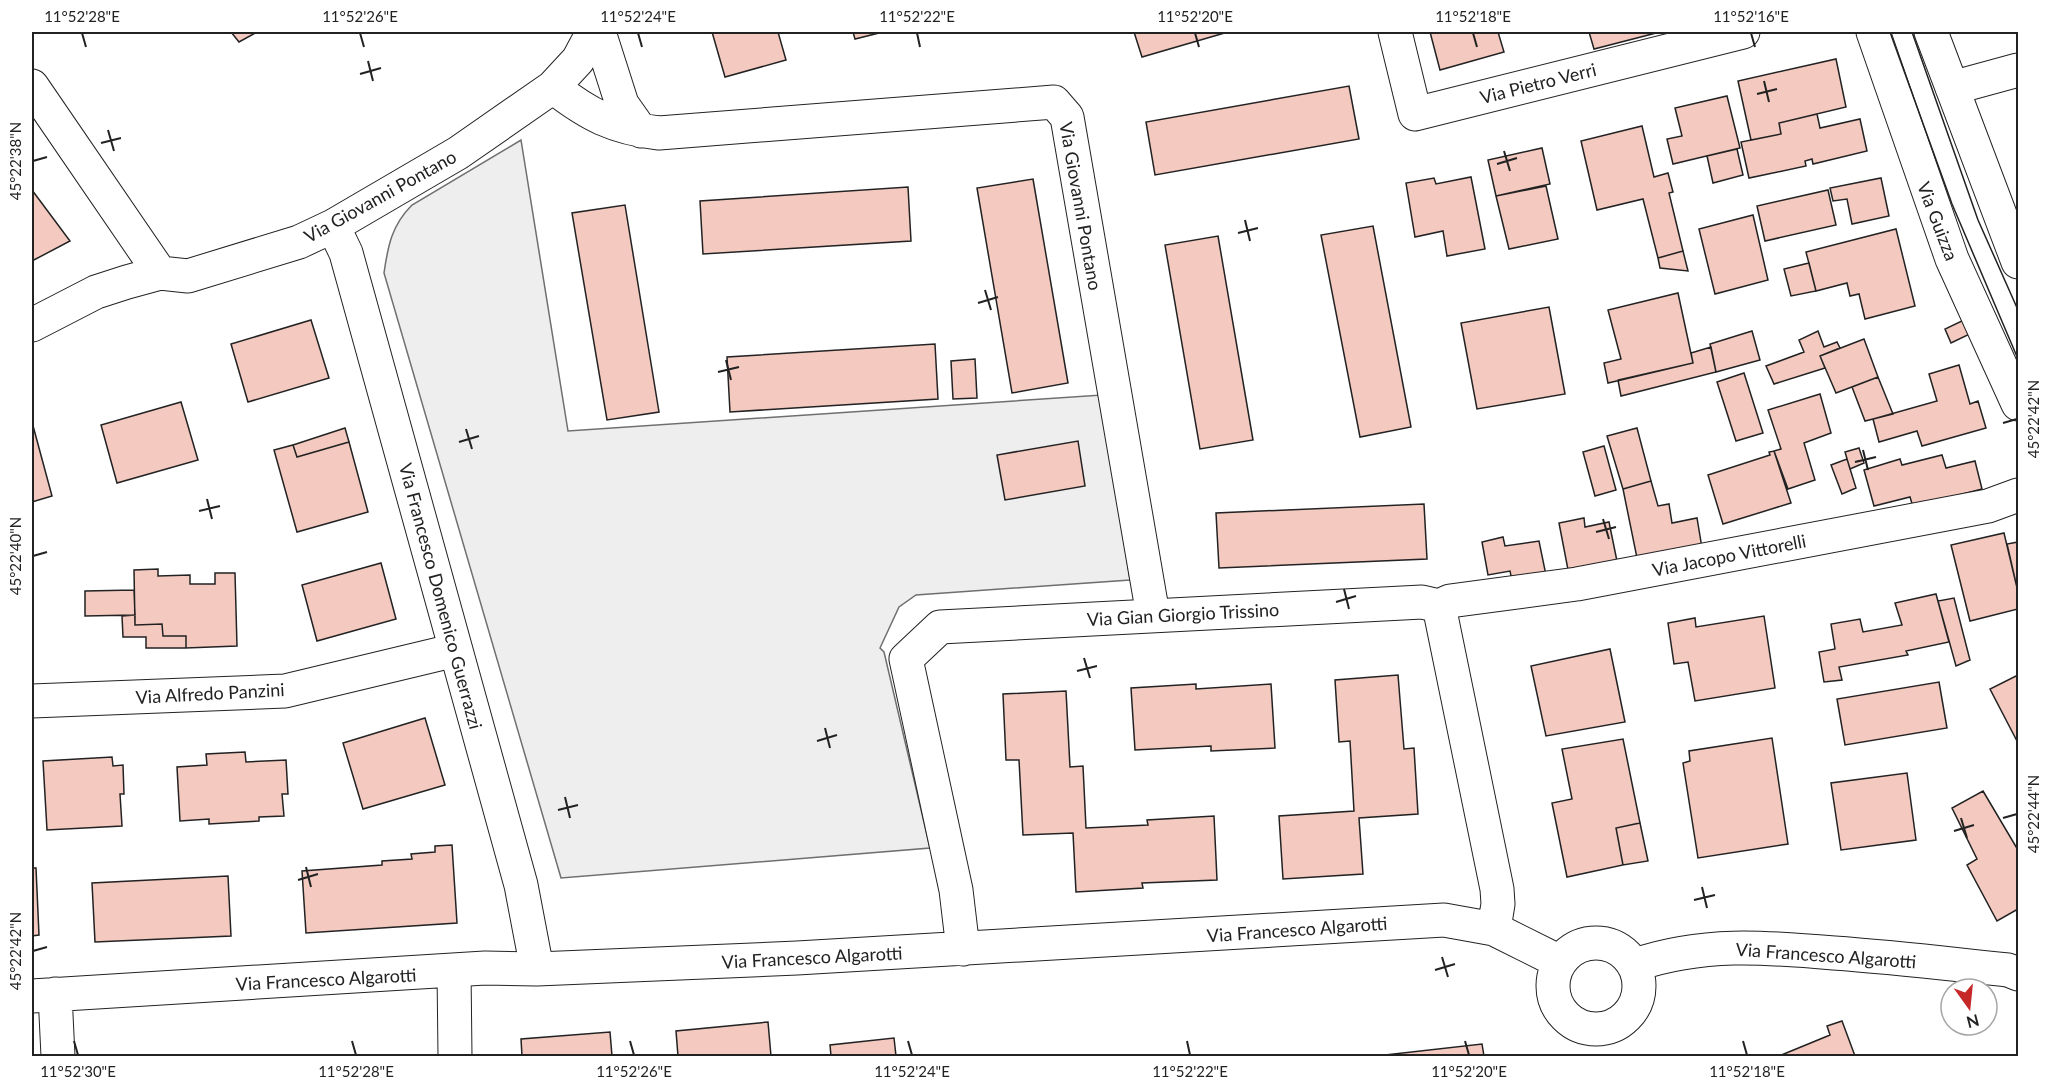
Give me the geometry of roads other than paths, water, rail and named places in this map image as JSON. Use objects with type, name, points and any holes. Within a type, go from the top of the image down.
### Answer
[{"type":"street","points":[[553,87],[578,60],[593,32]]},
{"type":"street","points":[[599,32],[622,104],[641,131]]},
{"type":"street","name":"Via Pietro Verri","points":[[1395,32],[1415,114],[1743,32]]},
{"type":"street","name":"Via Guizza","points":[[1873,32],[1952,259],[2019,404]]},
{"type":"street","points":[[1931,32],[2019,262]]},
{"type":"street","points":[[1952,88],[2019,70]]},
{"type":"street","points":[[32,86],[160,273]]},
{"type":"street","name":"Via Giovanni Pontano","points":[[32,325],[96,292],[160,273],[188,276],[299,242],[333,226],[458,153],[553,87],[612,124],[641,131],[676,132],[1054,102],[1066,117],[1152,615]]},
{"type":"street","name":"Via Francesco Domenico Guerrazzi","points":[[333,226],[346,254],[521,885],[537,969]]},
{"type":"street","name":"Via Jacopo Vittorelli","points":[[1439,606],[1450,601],[1577,584],[1972,509],[2019,495]]},
{"type":"street","name":"Via Gian Giorgio Trissino","points":[[963,948],[956,890],[906,659],[940,627],[1422,602],[1439,606]]},
{"type":"street","points":[[1439,606],[1497,889],[1498,904],[1494,929]]},
{"type":"street","name":"Via Alfredo Panzini","points":[[32,701],[285,691],[456,650]]},
{"type":"street","name":"Via Francesco Algarotti","points":[[58,1056],[43,995],[454,970],[537,969],[963,948],[1444,920],[1494,929],[1560,962]]},
{"type":"street","points":[[1589,943],[1607,944],[1623,951],[1635,965],[1640,981],[1639,998],[1607,1043],[1571,1022],[1559,1010],[1553,994],[1553,977],[1560,962],[1573,949],[1589,943]]},
{"type":"street","name":"Via Francesco Algarotti","points":[[1635,965],[1661,956],[1701,948],[1742,947],[1882,957],[2008,970],[2019,974]]},
{"type":"street","points":[[454,970],[455,1056]]},
{"type":"tram line","points":[[1890,32],[1952,204],[2018,359]]},
{"type":"tram line","points":[[1912,32],[1978,220],[2018,310]]}]
